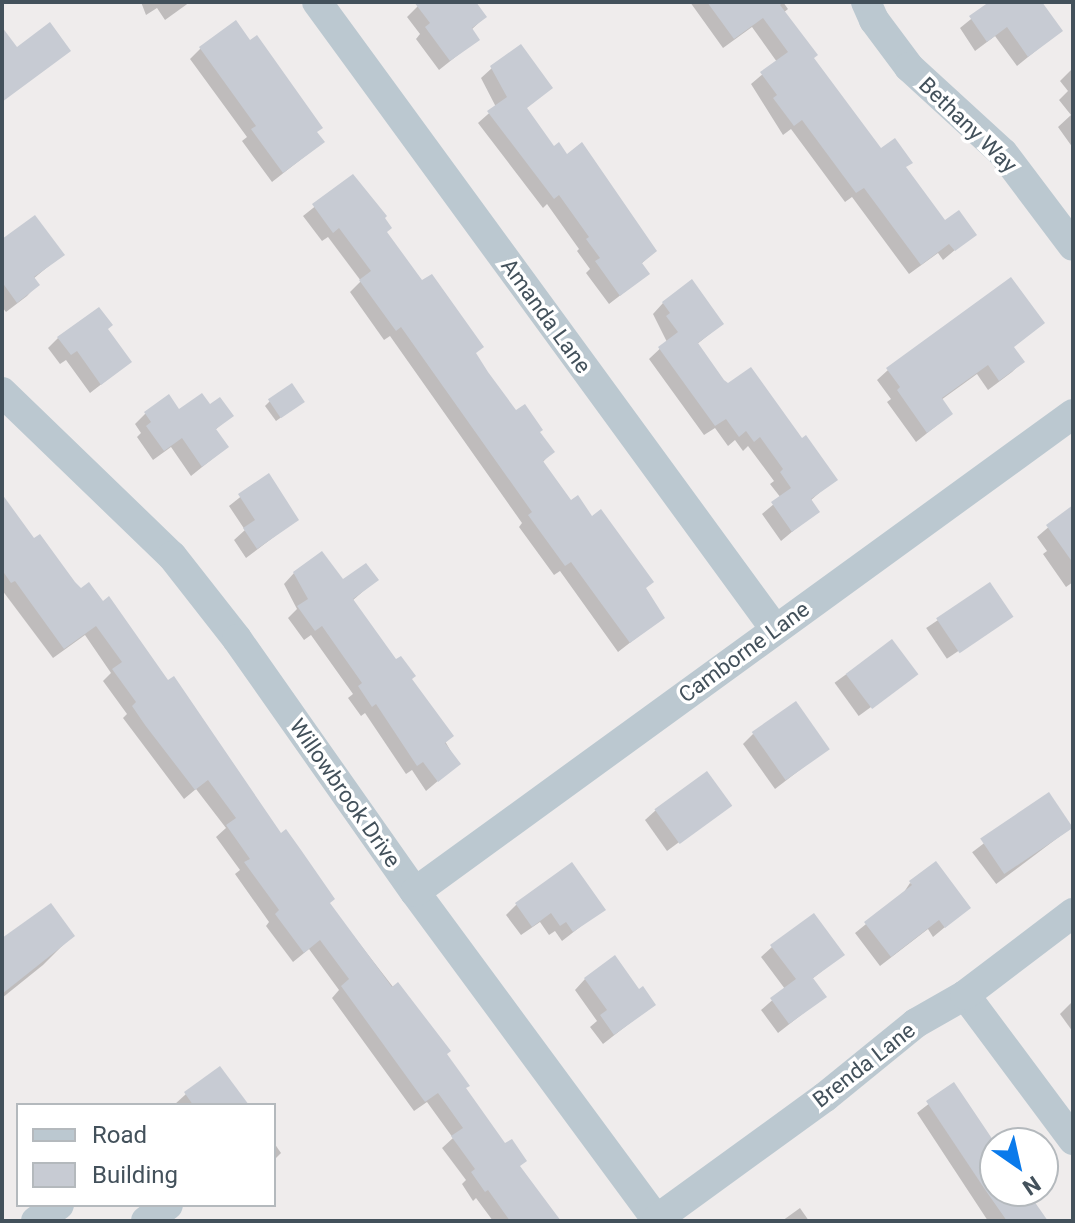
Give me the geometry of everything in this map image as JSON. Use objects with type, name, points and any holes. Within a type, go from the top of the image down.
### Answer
[{"type":"street","name":"Amanda Lane","points":[[317,2],[775,629]]},
{"type":"street","name":"Bethany Way","points":[[866,2],[874,20],[909,67],[1003,153],[1073,246]]},
{"type":"street","name":"Willowbrook Drive","points":[[2,392],[172,556],[237,639],[415,892],[657,1220]]},
{"type":"street","name":"Camborne Lane","points":[[415,892],[1073,414]]},
{"type":"street","name":"Brenda Lane","points":[[657,1220],[825,1097],[916,1023],[965,995],[1073,913]]},
{"type":"street","points":[[965,995],[1073,1140]]},
{"type":"street","points":[[36,1221],[56,1207]]},
{"type":"street","points":[[146,1221],[165,1207]]},
{"type":"building","points":[[414,2],[476,2],[487,17],[472,28],[480,40],[450,61],[425,27],[430,23]]},
{"type":"building","points":[[707,2],[784,2],[780,5],[818,55],[814,58],[881,148],[895,138],[913,163],[906,167],[945,220],[959,210],[977,235],[955,251],[949,244],[921,265],[864,188],[856,193],[802,120],[794,126],[773,98],[777,95],[760,72],[788,52],[763,18],[734,39]]},
{"type":"building","points":[[989,2],[1042,2],[1063,31],[1028,57],[1007,27],[987,42],[969,16]]},
{"type":"building","points":[[236,20],[250,40],[257,35],[323,128],[317,132],[325,142],[283,173],[251,129],[256,126],[199,47]]},
{"type":"building","points":[[50,22],[71,51],[2,102],[2,27],[17,47]]},
{"type":"building","points":[[521,44],[553,88],[527,108],[554,146],[559,142],[567,154],[582,142],[657,251],[642,263],[650,274],[620,296],[595,261],[600,258],[586,239],[589,237],[559,195],[554,199],[487,111],[507,97],[490,66]]},
{"type":"building","points":[[353,174],[387,216],[385,218],[392,228],[387,232],[422,280],[432,274],[484,347],[476,353],[516,410],[525,404],[543,430],[540,432],[555,452],[543,461],[571,500],[578,495],[592,516],[601,509],[654,582],[646,588],[665,618],[630,643],[571,562],[565,566],[528,515],[532,512],[401,327],[396,331],[359,280],[371,271],[339,228],[333,233],[312,204]]},
{"type":"building","points":[[35,215],[65,255],[34,277],[40,285],[17,303],[2,282],[2,239]]},
{"type":"building","points":[[1011,277],[1045,323],[1014,347],[1025,362],[999,381],[988,365],[942,398],[953,414],[927,433],[897,390],[900,387],[886,368]]},
{"type":"building","points":[[692,279],[724,324],[698,343],[724,380],[728,383],[751,367],[802,438],[806,435],[838,480],[811,499],[820,512],[792,532],[771,502],[791,488],[780,472],[783,469],[760,437],[754,442],[746,431],[739,437],[726,419],[715,426],[658,347],[678,332],[666,316],[670,313],[662,302]]},
{"type":"building","points":[[99,307],[113,325],[108,329],[132,362],[101,385],[77,351],[71,355],[57,337]]},
{"type":"building","points":[[292,383],[305,402],[281,418],[268,399]]},
{"type":"building","points":[[202,393],[210,404],[220,397],[234,416],[216,429],[229,447],[202,467],[182,438],[164,451],[146,426],[151,422],[144,412],[169,394],[179,409]]},
{"type":"building","points":[[269,473],[299,520],[257,549],[243,528],[255,520],[238,494]]},
{"type":"building","points":[[2,494],[34,538],[40,534],[81,588],[89,582],[103,601],[109,596],[168,680],[174,676],[281,833],[286,829],[301,850],[335,899],[330,903],[392,987],[398,982],[451,1051],[447,1054],[470,1086],[466,1088],[505,1143],[512,1139],[527,1161],[520,1166],[561,1221],[510,1221],[488,1190],[485,1192],[471,1172],[475,1169],[451,1136],[463,1128],[438,1093],[425,1102],[341,986],[349,979],[320,940],[304,953],[275,914],[279,910],[244,862],[250,859],[226,825],[236,818],[208,780],[195,790],[145,725],[132,706],[136,702],[112,669],[122,662],[96,626],[64,649],[15,581],[11,583],[2,570]]},
{"type":"building","points":[[1073,505],[1073,563],[1046,525]]},
{"type":"building","points":[[322,551],[343,579],[366,563],[379,580],[353,599],[396,659],[401,656],[416,676],[412,679],[454,736],[445,743],[461,764],[438,782],[423,762],[417,766],[376,704],[372,707],[358,686],[362,683],[322,626],[315,631],[297,606],[308,599],[293,572]]},
{"type":"building","points":[[990,582],[1013,617],[960,653],[936,618]]},
{"type":"building","points":[[892,639],[918,674],[872,709],[846,674]]},
{"type":"building","points":[[796,701],[830,749],[786,780],[752,732]]},
{"type":"building","points":[[707,771],[732,806],[680,844],[654,809]]},
{"type":"building","points":[[1049,792],[1073,828],[1004,874],[980,838]]},
{"type":"building","points":[[936,861],[971,908],[945,928],[939,920],[891,957],[864,922],[912,885],[909,881]]},
{"type":"building","points":[[572,862],[606,910],[573,932],[566,922],[560,926],[551,913],[532,927],[515,903]]},
{"type":"building","points":[[51,903],[75,936],[2,994],[2,938]]},
{"type":"building","points":[[814,913],[845,955],[813,978],[827,997],[789,1024],[770,998],[796,979],[770,945]]},
{"type":"building","points":[[615,955],[639,989],[643,986],[656,1005],[614,1035],[600,1015],[607,1010],[584,978]]},
{"type":"building","points":[[220,1066],[248,1103],[192,1103],[184,1092]]},
{"type":"building","points":[[954,1082],[984,1127],[979,1127],[979,1180],[926,1101]]},
{"type":"building","points":[[997,1207],[1038,1207],[1048,1221],[1007,1221]]}]
